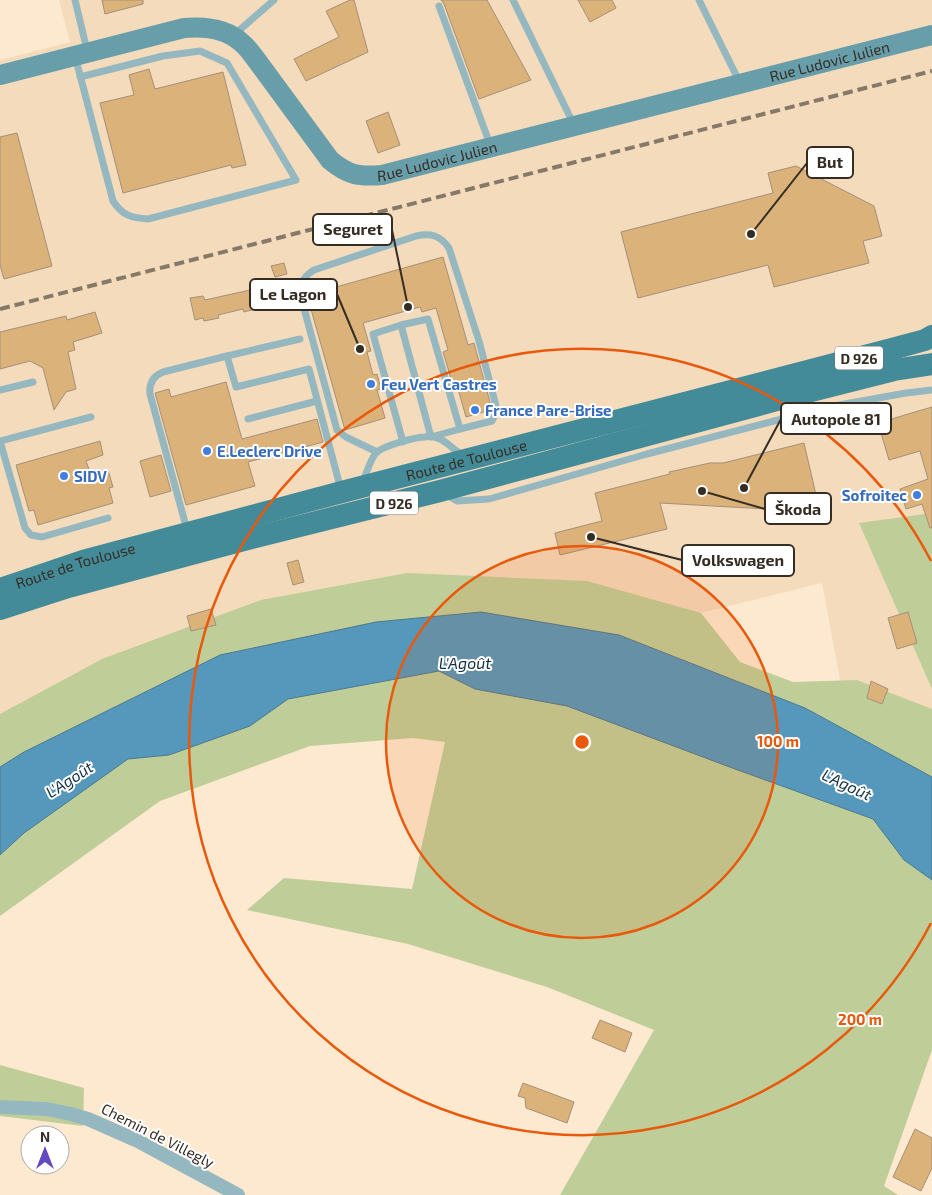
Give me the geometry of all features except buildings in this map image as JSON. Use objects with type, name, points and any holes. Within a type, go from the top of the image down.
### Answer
[{"type":"main road","name":"Rue Ludovic Julien","points":[[0,75],[184,28],[215,29],[233,36],[242,43],[330,160],[353,174],[367,176],[382,175],[932,35]]},
{"type":"main road","name":"Route de Toulouse","points":[[0,589],[83,561],[917,343],[932,336]]},
{"type":"main road","name":"Route de Toulouse","points":[[0,609],[68,587],[236,542],[440,491],[894,370],[932,364]]},
{"type":"street","name":"Chemin de Villegly","points":[[0,1107],[46,1109],[88,1119],[138,1141],[238,1195]]},
{"type":"lane","points":[[75,0],[81,54],[80,77],[113,201],[119,210],[127,215],[148,219],[296,180],[227,63],[200,51],[163,56],[80,77]]},
{"type":"lane","points":[[233,36],[274,0]]},
{"type":"lane","points":[[513,0],[574,125]]},
{"type":"lane","points":[[699,0],[741,84]]},
{"type":"lane","points":[[439,6],[492,147]]},
{"type":"lane","points":[[377,452],[346,438],[337,430],[302,302],[301,286],[307,274],[314,270],[427,234],[436,236],[444,241],[449,248],[479,341],[496,406],[492,421],[432,437]]},
{"type":"lane","points":[[403,442],[373,334],[428,318],[460,429]]},
{"type":"lane","points":[[401,325],[432,437]]},
{"type":"lane","points":[[188,533],[150,394],[150,385],[158,374],[163,372],[300,339]]},
{"type":"lane","points":[[227,356],[236,388],[308,369],[317,401],[350,490]]},
{"type":"lane","points":[[0,390],[33,382]]},
{"type":"lane","points":[[440,491],[457,500],[489,499],[647,454],[828,407],[906,392],[932,390]]},
{"type":"lane","points":[[248,419],[317,401]]},
{"type":"lane","points":[[91,417],[0,441],[25,528],[32,535],[42,537],[108,518]]},
{"type":"lane","points":[[350,490],[377,452],[385,447],[422,437],[440,439],[470,459]]},
{"type":"shaded area","points":[[59,0],[932,0],[932,767],[846,712],[822,583],[701,613],[521,590],[0,745],[0,60],[70,42]]},
{"type":"green space","points":[[925,514],[932,528],[932,689],[859,523]]},
{"type":"green space","points":[[407,573],[587,581],[701,613],[740,662],[793,682],[857,680],[932,709],[932,777],[805,708],[619,635],[481,612],[376,622],[220,655],[0,767],[0,714],[102,659],[261,600]]},
{"type":"green space","points":[[439,671],[475,689],[567,706],[873,819],[904,860],[932,880],[932,1050],[884,1186],[898,1195],[560,1195],[654,1030],[547,987],[408,944],[247,910],[284,878],[412,889],[445,742],[413,738],[310,746],[160,801],[0,916],[0,855],[24,833],[128,759],[169,755],[250,726],[288,699]]},
{"type":"green space","points":[[0,1065],[84,1088],[83,1126],[0,1116]]},
{"type":"water","name":"L'Agoût","points":[[481,612],[619,635],[805,708],[932,777],[932,880],[904,860],[873,819],[567,706],[475,689],[439,671],[288,699],[250,726],[169,755],[128,759],[24,833],[0,855],[0,767],[24,752],[220,655],[376,622]]},
{"type":"railway","points":[[0,309],[932,71]]},
{"type":"place","name":"But","points":[[751,234]]},
{"type":"place","name":"Seguret","points":[[408,307]]},
{"type":"place","name":"Le Lagon","points":[[360,349]]},
{"type":"place","name":"Feu Vert Castres","points":[[371,384]]},
{"type":"place","name":"France Pare-Brise","points":[[475,410]]},
{"type":"place","name":"E.Leclerc Drive","points":[[207,451]]},
{"type":"place","name":"SIDV","points":[[64,476]]},
{"type":"place","name":"Autopole 81","points":[[744,488]]},
{"type":"place","name":"Škoda","points":[[702,491]]},
{"type":"place","name":"Sofroitec","points":[[917,495]]},
{"type":"place","name":"Volkswagen","points":[[591,537]]}]
